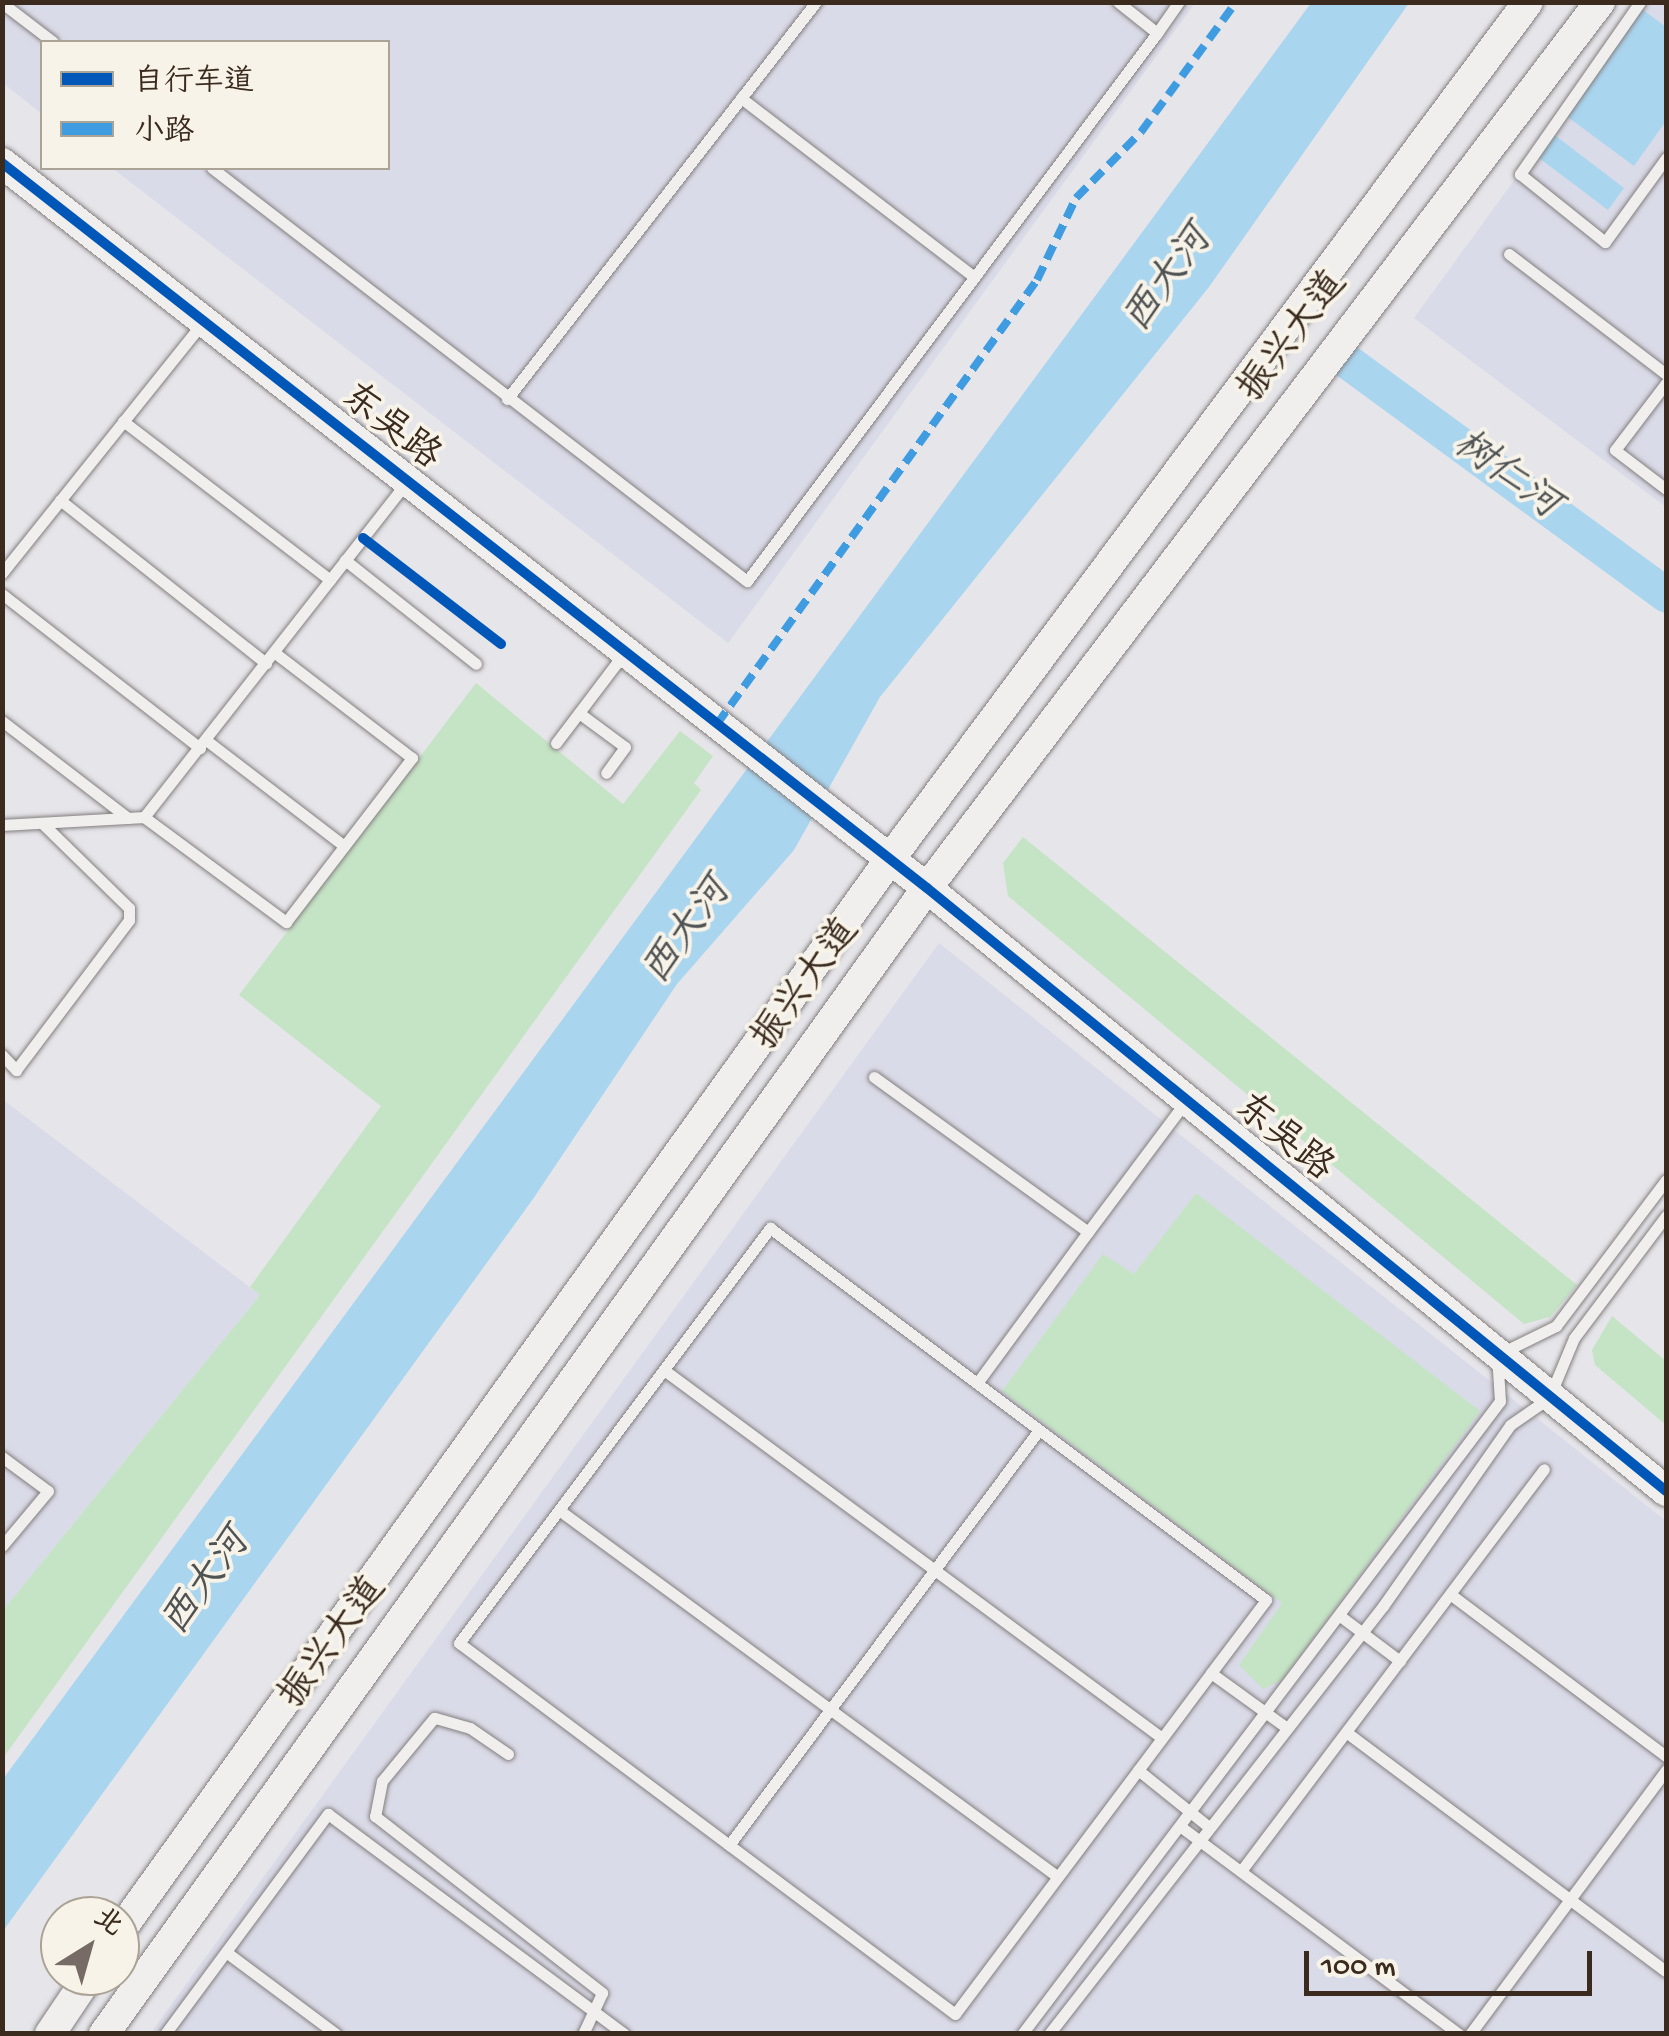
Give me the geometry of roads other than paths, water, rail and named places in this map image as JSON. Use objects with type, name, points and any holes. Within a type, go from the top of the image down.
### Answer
[{"type":"main road","name":"振兴大道","points":[[140,1903],[890,859],[1528,2]]},
{"type":"main road","name":"振兴大道","points":[[104,2034],[927,888],[1600,2]]},
{"type":"main road","name":"东吴路","points":[[2,163],[927,888],[1666,1492]]},
{"type":"main road","points":[[50,2034],[76,1996]]},
{"type":"lane","points":[[508,399],[816,2]]},
{"type":"lane","points":[[1118,2],[1157,33]]},
{"type":"lane","points":[[215,170],[747,581],[1180,2]]},
{"type":"lane","points":[[1640,2],[1520,174],[1605,242],[1666,158]]},
{"type":"lane","points":[[2,3],[50,40]]},
{"type":"lane","points":[[742,98],[974,277]]},
{"type":"lane","points":[[1509,254],[1666,374]]},
{"type":"lane","points":[[2,572],[203,321]]},
{"type":"lane","points":[[1666,383],[1616,450],[1666,489]]},
{"type":"lane","points":[[123,421],[330,580]]},
{"type":"lane","points":[[144,817],[407,481]]},
{"type":"lane","points":[[2,824],[144,817],[286,922],[412,758],[270,658],[60,500]]},
{"type":"lane","points":[[345,560],[476,664]]},
{"type":"lane","points":[[2,594],[344,846]]},
{"type":"lane","points":[[556,744],[625,652]]},
{"type":"lane","points":[[579,713],[625,748],[606,773]]},
{"type":"lane","points":[[2,722],[128,818]]},
{"type":"lane","points":[[2,1055],[16,1070],[129,920],[129,908],[42,822]]},
{"type":"lane","points":[[874,1077],[1088,1232]]},
{"type":"lane","points":[[976,1383],[1186,1101]]},
{"type":"lane","points":[[1022,2034],[1500,1401],[1496,1355],[1556,1326],[1666,1180]]},
{"type":"lane","points":[[1049,2034],[1362,1632],[1510,1425],[1549,1398],[1574,1338],[1666,1216]]},
{"type":"lane","points":[[770,1228],[976,1383],[1266,1600],[955,2014],[459,1643],[770,1228]]},
{"type":"lane","points":[[664,1370],[1162,1738]]},
{"type":"lane","points":[[729,1845],[1039,1430]]},
{"type":"lane","points":[[2,1457],[48,1491],[2,1546]]},
{"type":"lane","points":[[1241,1872],[1544,1469]]},
{"type":"lane","points":[[559,1510],[1058,1877]]},
{"type":"lane","points":[[1450,1594],[1666,1756]]},
{"type":"lane","points":[[1340,1616],[1400,1661]]},
{"type":"lane","points":[[1211,1674],[1287,1728]]},
{"type":"lane","points":[[508,1754],[470,1728],[434,1718],[382,1780],[375,1816],[588,1981],[605,2003],[583,2034]]},
{"type":"lane","points":[[1346,1732],[1666,1971]]},
{"type":"lane","points":[[1138,1770],[1209,1826]]},
{"type":"lane","points":[[1470,2034],[1666,1770]]},
{"type":"lane","points":[[166,2034],[328,1814],[624,2034]]},
{"type":"lane","points":[[1181,1827],[1460,2034]]},
{"type":"lane","points":[[226,1952],[336,2034]]},
{"type":"water","name":"西大河","points":[[1311,3],[1409,3],[1209,287],[880,697],[794,850],[677,984],[533,1199],[3,1931],[3,1779]]},
{"type":"water","points":[[1642,9],[1666,27],[1666,121],[1634,166],[1565,115]]},
{"type":"water","points":[[1552,133],[1624,188],[1608,210],[1535,155]]},
{"type":"waterway","name":"树仁河","points":[[1344,359],[1666,595]]}]
